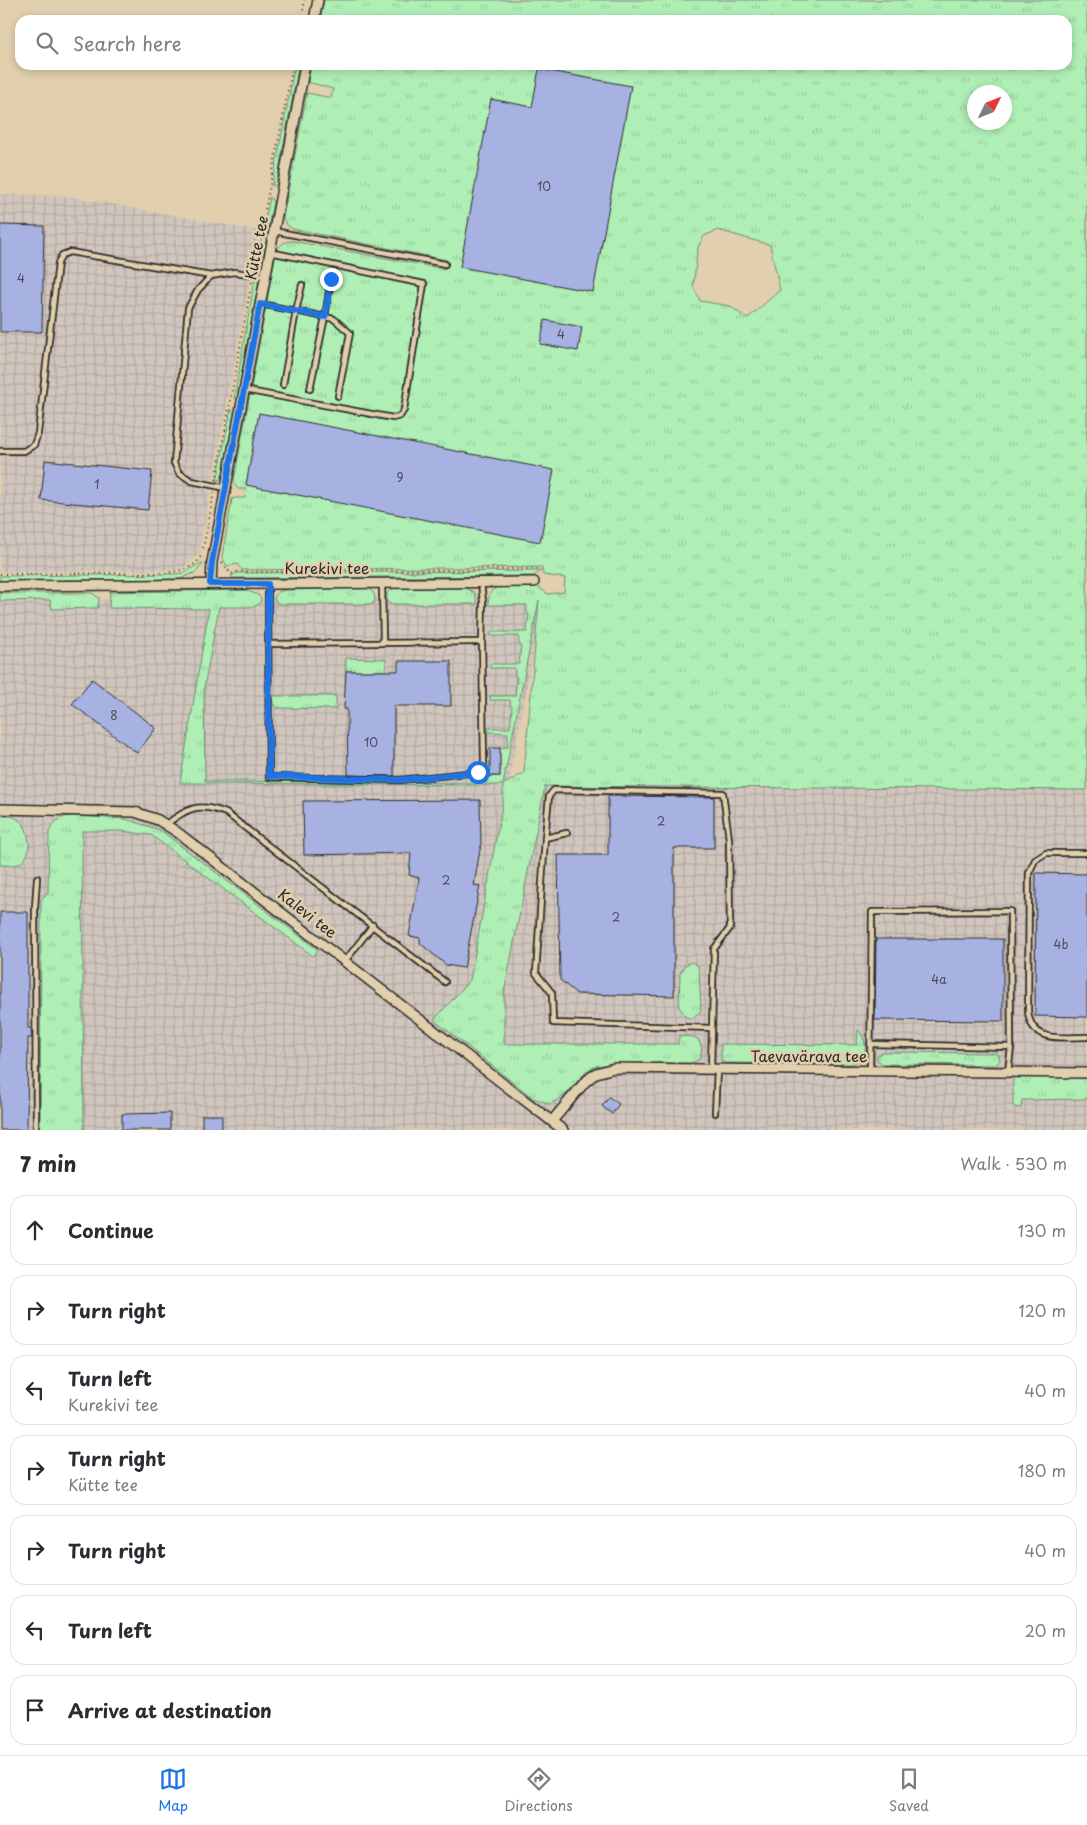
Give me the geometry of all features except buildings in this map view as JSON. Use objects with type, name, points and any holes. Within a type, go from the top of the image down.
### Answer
[{"type":"street","points":[[315,15],[318,0]]},
{"type":"street","name":"Kütte tee","points":[[210,584],[212,562],[304,70]]},
{"type":"street","name":"Kurekivi tee","points":[[0,586],[534,582]]},
{"type":"street","name":"Kalevi tee","points":[[0,810],[135,812],[158,820],[177,832],[563,1130]]},
{"type":"street","name":"Taevavärava tee","points":[[552,1121],[585,1082],[596,1073],[614,1068],[1087,1073]]},
{"type":"lane","points":[[274,231],[445,264]]},
{"type":"lane","points":[[0,451],[24,451],[34,445],[38,433],[58,263],[62,255],[70,252],[211,276],[234,272],[266,276]]},
{"type":"lane","points":[[244,390],[393,418],[400,416],[404,410],[424,284],[270,252]]},
{"type":"lane","points":[[211,276],[198,290],[188,308],[174,463],[179,473],[192,481],[226,488]]},
{"type":"lane","points":[[310,389],[331,279]]},
{"type":"lane","points":[[283,385],[302,285]]},
{"type":"lane","points":[[260,304],[334,319],[350,333],[338,396]]},
{"type":"lane","points":[[268,584],[269,776],[400,780],[478,772],[484,763],[483,602],[481,582]]},
{"type":"lane","points":[[382,583],[383,643]]},
{"type":"lane","points":[[268,644],[482,642]]},
{"type":"lane","points":[[712,1028],[553,1023],[552,993],[536,973],[549,796],[554,790],[723,793],[729,839],[730,928],[714,949],[712,1028],[715,1113]]},
{"type":"lane","points":[[165,825],[182,813],[196,807],[210,807],[226,813],[445,982]]},
{"type":"lane","points":[[545,838],[568,833]]},
{"type":"lane","points":[[1087,852],[1046,853],[1035,860],[1029,874],[1028,1012],[1030,1022],[1042,1035],[1052,1037],[1087,1037]]},
{"type":"lane","points":[[36,1130],[34,908],[37,878]]},
{"type":"lane","points":[[870,1071],[872,912],[1010,911],[1011,1047],[1008,1072]]},
{"type":"lane","points":[[345,962],[373,925]]},
{"type":"lane","points":[[871,1044],[1011,1047]]},
{"type":"path","points":[[302,15],[305,0]]},
{"type":"path","points":[[0,574],[167,573],[182,571],[200,559],[292,70]]},
{"type":"path","points":[[200,559],[223,563],[231,574],[237,572],[541,569]]},
{"type":"shaded area","points":[[0,195],[67,196],[259,231],[199,554],[181,570],[0,572]]},
{"type":"shaded area","points":[[544,597],[508,786],[1087,790],[1087,1130],[0,1130],[0,600]]},
{"type":"green space","points":[[324,0],[1087,0],[1087,790],[545,786],[504,993],[504,1044],[678,1044],[679,1036],[698,1039],[702,1048],[700,1059],[691,1063],[618,1063],[596,1066],[586,1072],[564,1096],[550,1104],[533,1098],[434,1020],[470,980],[503,801],[503,785],[180,783],[209,609],[109,608],[110,592],[246,590],[258,595],[261,599],[260,603],[253,607],[219,607],[204,688],[205,781],[487,783],[487,777],[500,776],[500,748],[508,747],[508,733],[488,732],[488,728],[510,728],[512,709],[510,700],[490,700],[490,696],[515,696],[517,677],[515,676],[515,668],[490,668],[490,664],[519,664],[521,645],[519,644],[519,636],[491,636],[491,632],[527,632],[529,614],[527,613],[527,605],[488,605],[489,596],[498,587],[538,587],[548,594],[564,592],[565,578],[543,575],[542,567],[242,570],[237,564],[227,566],[222,557],[232,499],[245,498],[246,489],[238,489],[234,480],[276,253],[279,247],[284,243],[292,241],[445,269],[447,260],[293,229],[287,225],[283,218],[307,93],[331,98],[333,89],[308,82],[310,70],[1072,70],[1072,15],[321,15]],"holes":[[[718,230],[770,245],[780,290],[747,319],[730,306],[700,301],[693,286],[698,247],[704,236]],[[539,600],[524,773],[503,784]]]},
{"type":"green space","points":[[294,70],[298,70],[276,185],[272,186]]},
{"type":"green space","points":[[270,197],[273,201],[261,267],[258,269],[256,268]]},
{"type":"green space","points":[[255,279],[258,284],[237,397],[234,399]]},
{"type":"green space","points":[[231,409],[234,414],[222,477],[217,482]]},
{"type":"green space","points":[[201,563],[203,564],[196,572],[180,579],[0,581],[0,576],[176,574],[184,573]]},
{"type":"green space","points":[[541,571],[533,576],[233,578],[231,576],[237,573]]},
{"type":"green space","points":[[368,588],[374,595],[373,604],[281,604],[277,603],[274,598],[278,592],[285,590]]},
{"type":"green space","points":[[394,588],[466,588],[475,593],[477,604],[390,604],[387,601],[387,593]]},
{"type":"green space","points":[[0,593],[92,593],[99,598],[98,608],[52,609],[50,600],[0,601]]},
{"type":"green space","points":[[346,658],[386,659],[386,671],[346,671]]},
{"type":"green space","points":[[273,696],[336,696],[336,709],[277,708],[273,704]]},
{"type":"green space","points":[[0,816],[14,817],[26,829],[29,848],[24,859],[18,864],[0,865]]},
{"type":"green space","points":[[72,816],[125,819],[160,830],[318,950],[313,956],[151,835],[121,831],[82,831],[84,1130],[40,1130],[41,900],[48,892],[49,832],[58,820]]},
{"type":"green space","points":[[692,962],[698,966],[699,971],[701,1008],[700,1012],[691,1018],[686,1017],[679,1007],[680,973],[685,965]]},
{"type":"green space","points":[[858,1030],[864,1040],[865,1049],[861,1057],[851,1064],[725,1063],[721,1061],[721,1044],[857,1045]]},
{"type":"green space","points":[[882,1052],[995,1053],[999,1055],[1000,1060],[996,1065],[882,1064],[877,1059],[877,1056]]},
{"type":"green space","points":[[1014,1077],[1087,1078],[1087,1099],[1022,1100],[1021,1108],[1014,1107]]},
{"type":"route","points":[[331,279],[325,317],[260,304],[212,562],[210,584],[268,584],[269,776],[400,780],[478,772]]}]
